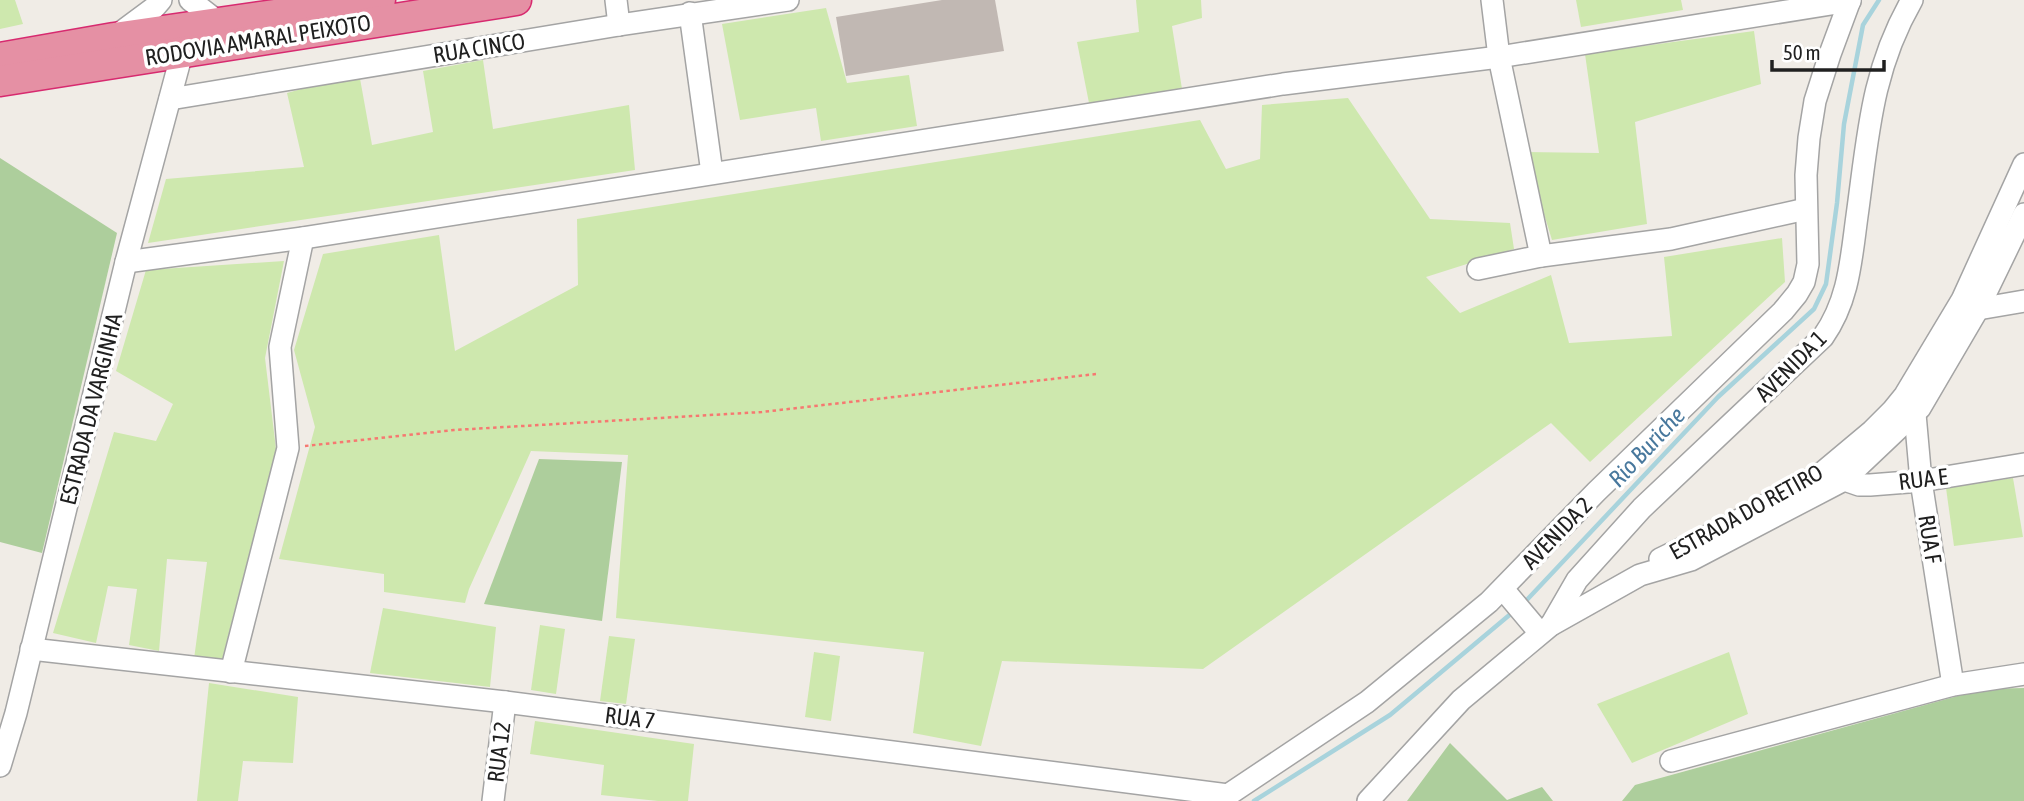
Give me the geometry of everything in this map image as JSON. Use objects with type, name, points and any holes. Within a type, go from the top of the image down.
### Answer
[{"type":"highway","name":"RODOVIA AMARAL PEIXOTO","points":[[0,58],[114,38],[380,0]]},
{"type":"highway","name":"RODOVIA AMARAL PEIXOTO","points":[[0,81],[516,0]]},
{"type":"street","points":[[114,38],[161,0]]},
{"type":"street","points":[[190,0],[221,24]]},
{"type":"street","points":[[616,0],[619,25]]},
{"type":"street","name":"RUA CINCO","points":[[170,99],[690,13],[788,0]]},
{"type":"street","points":[[1492,0],[1499,57],[1541,256]]},
{"type":"street","name":"AVENIDA 1","points":[[1545,629],[1577,580],[1642,508],[1823,337],[1836,319],[1845,294],[1849,271],[1875,93],[1883,62],[1912,0]]},
{"type":"street","points":[[126,262],[303,238],[1283,84],[1499,57],[1850,1]]},
{"type":"street","name":"AVENIDA 2","points":[[1224,798],[1367,702],[1429,653],[1513,601],[1596,492],[1797,294],[1804,282],[1808,264],[1806,175],[1815,102],[1850,1]]},
{"type":"street","points":[[690,13],[712,173]]},
{"type":"street","name":"ESTRADA DA VARGINHA","points":[[0,766],[16,713],[80,458],[126,262],[182,53]]},
{"type":"street","name":"ESTRADA DO RETIRO","points":[[1368,801],[1461,700],[1545,629],[1640,575],[1665,556],[1731,524],[1823,472],[1872,431],[1905,394],[1970,305],[2024,164]]},
{"type":"street","points":[[1478,269],[1541,256],[1671,239],[1806,209]]},
{"type":"street","name":"ESTRADA DO RETIRO","points":[[1640,575],[1691,560],[1844,480],[1914,414],[1970,305],[2024,214]]},
{"type":"street","points":[[231,672],[288,448],[280,347],[303,238]]},
{"type":"street","points":[[1970,305],[2024,301]]},
{"type":"street","name":"RUA F","points":[[1905,394],[1914,414],[1921,481],[1953,685]]},
{"type":"street","name":"RUA E","points":[[1823,472],[1844,480],[1870,485],[1921,481],[2024,464]]},
{"type":"street","points":[[1513,601],[1545,629]]},
{"type":"street","name":"RUA 7","points":[[31,649],[505,702],[1224,798]]},
{"type":"street","points":[[1671,761],[1953,685],[2024,674]]},
{"type":"street","name":"RUA 12","points":[[493,801],[505,702]]},
{"type":"path","points":[[288,448],[454,430],[762,412],[1097,374]]},
{"type":"green space","points":[[0,0],[15,0],[23,24],[0,29]]},
{"type":"green space","points":[[1136,0],[1201,0],[1202,18],[1172,26],[1182,89],[1089,103],[1077,42],[1139,32]]},
{"type":"green space","points":[[1576,0],[1681,0],[1683,10],[1581,27]]},
{"type":"green space","points":[[826,8],[847,83],[909,75],[917,126],[821,141],[816,108],[740,120],[722,24]]},
{"type":"green space","points":[[1754,31],[1761,84],[1635,122],[1647,224],[1552,240],[1525,152],[1599,153],[1585,54]]},
{"type":"green space","points":[[483,60],[493,129],[629,105],[635,170],[148,243],[166,179],[304,167],[287,93],[359,73],[372,145],[433,132],[423,71]]},
{"type":"green space","points":[[1348,98],[1430,219],[1510,223],[1514,249],[1426,277],[1460,313],[1551,275],[1569,343],[1672,336],[1664,257],[1782,238],[1785,282],[1590,462],[1551,423],[1203,669],[1002,661],[981,746],[913,733],[924,652],[616,618],[628,455],[531,451],[465,603],[384,592],[384,574],[279,559],[315,427],[294,350],[323,254],[439,235],[455,351],[578,285],[577,219],[1200,120],[1226,169],[1260,159],[1262,105]]},
{"type":"green space","points":[[0,158],[117,233],[42,553],[0,542]]},
{"type":"green space","points":[[284,261],[265,358],[276,449],[222,660],[194,659],[207,562],[167,559],[159,651],[129,645],[137,589],[108,586],[96,643],[53,633],[114,432],[156,441],[173,404],[116,371],[146,270]]},
{"type":"green space","points":[[539,459],[622,462],[602,621],[484,604]]},
{"type":"green space","points":[[2013,478],[2023,537],[1954,546],[1946,488]]},
{"type":"green space","points":[[383,608],[496,627],[490,687],[370,673]]},
{"type":"green space","points":[[540,625],[565,629],[556,694],[531,690]]},
{"type":"green space","points":[[609,636],[635,639],[626,704],[600,701]]},
{"type":"green space","points":[[814,652],[840,656],[831,721],[805,717]]},
{"type":"green space","points":[[1729,652],[1748,714],[1632,763],[1597,704]]},
{"type":"green space","points":[[209,683],[298,697],[293,763],[243,761],[238,801],[197,801]]},
{"type":"green space","points":[[2024,688],[2024,801],[1622,801],[1635,785],[1983,689]]},
{"type":"green space","points":[[535,721],[694,744],[688,801],[601,795],[604,765],[530,754]]},
{"type":"green space","points":[[1450,743],[1507,800],[1542,787],[1553,801],[1407,801]]},
{"type":"building","points":[[942,0],[995,0],[1004,51],[846,76],[836,17]]},
{"type":"waterway","name":"Rio Buriche","points":[[1523,604],[1718,397],[1814,309],[1826,284],[1844,124],[1863,25],[1879,0]]},
{"type":"waterway","name":"Rio Buriche","points":[[1254,801],[1390,715],[1513,612]]}]
